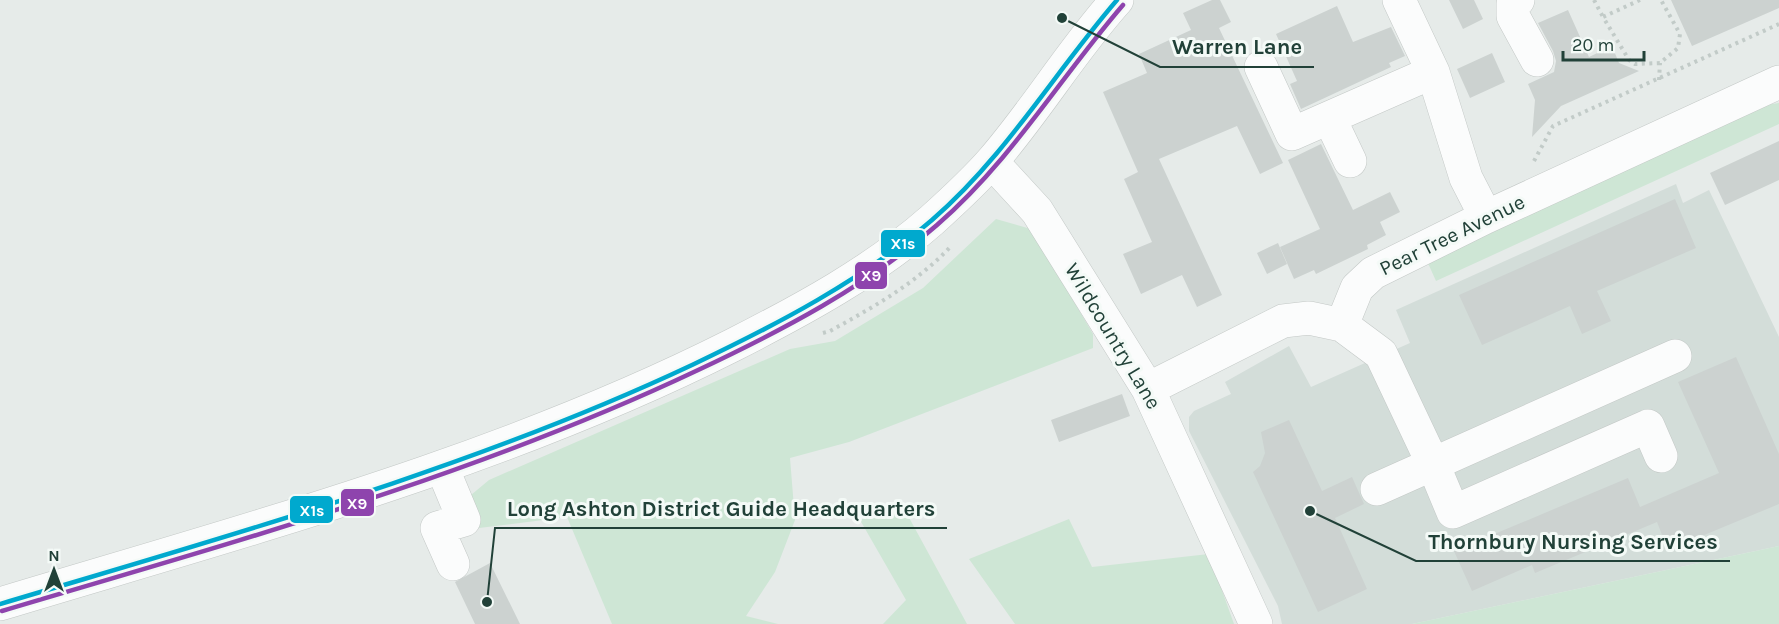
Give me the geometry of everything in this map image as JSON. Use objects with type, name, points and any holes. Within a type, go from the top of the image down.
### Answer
[{"type":"street","points":[[1400,0],[1433,72],[1466,178],[1486,216]]},
{"type":"street","points":[[1518,0],[1514,4],[1514,16],[1537,60]]},
{"type":"street","points":[[0,604],[317,509],[442,467],[661,381],[778,322],[873,265],[931,221],[992,162],[1114,1]]},
{"type":"street","points":[[1261,68],[1292,134],[1433,72]]},
{"type":"street","name":"Pear Tree Avenue","points":[[1342,325],[1357,288],[1373,273],[1486,216],[1779,82]]},
{"type":"street","points":[[1330,119],[1350,161]]},
{"type":"street","name":"Wildcountry Lane","points":[[992,162],[1037,211],[1148,389],[1256,624]]},
{"type":"street","points":[[1148,389],[1283,321],[1309,318],[1342,325],[1381,354],[1453,512],[1648,426],[1661,456]]},
{"type":"street","points":[[1375,487],[1433,464],[1476,435],[1675,356]]},
{"type":"street","points":[[442,467],[464,520],[437,528],[453,564]]},
{"type":"path","points":[[1594,0],[1629,60],[1635,64],[1660,63],[1678,48],[1680,34],[1661,0]]},
{"type":"path","points":[[1603,17],[1640,0]]},
{"type":"path","points":[[1530,168],[1553,126],[1779,24]]},
{"type":"path","points":[[1659,80],[1660,63]]},
{"type":"shaded area","points":[[1676,184],[1683,203],[1709,190],[1779,337],[1779,546],[1412,624],[1282,624],[1278,606],[1189,431],[1189,417],[1194,411],[1231,394],[1225,382],[1289,346],[1311,387],[1410,343],[1396,310]]},
{"type":"green space","points":[[1779,103],[1779,124],[1436,281],[1427,261],[1766,105]]},
{"type":"green space","points":[[996,219],[1031,229],[1093,334],[1093,348],[849,442],[790,458],[795,520],[775,572],[746,616],[778,624],[612,624],[567,517],[479,528],[471,495],[489,480],[790,349],[835,341],[923,288]]},
{"type":"green space","points":[[900,501],[967,624],[883,624],[906,600],[860,520]]},
{"type":"green space","points":[[1069,519],[1092,567],[1209,554],[1234,624],[1015,624],[969,559]]},
{"type":"green space","points":[[1779,546],[1779,624],[1412,624]]},
{"type":"building","points":[[1212,0],[1220,0],[1231,22],[1219,28],[1283,163],[1260,174],[1237,126],[1159,159],[1222,295],[1197,307],[1182,275],[1141,294],[1123,254],[1152,242],[1124,179],[1138,172],[1103,92],[1147,73],[1139,54],[1191,30],[1183,13]]},
{"type":"building","points":[[1449,0],[1474,0],[1483,19],[1463,29]]},
{"type":"building","points":[[1671,0],[1779,0],[1779,8],[1692,46]]},
{"type":"building","points":[[1337,6],[1353,42],[1391,27],[1405,56],[1389,63],[1391,67],[1301,109],[1290,84],[1297,81],[1276,34]]},
{"type":"building","points":[[1568,10],[1589,57],[1612,46],[1619,63],[1639,71],[1561,106],[1532,137],[1535,100],[1528,84],[1554,72],[1556,61],[1538,23]]},
{"type":"building","points":[[1492,53],[1505,82],[1470,98],[1457,69]]},
{"type":"building","points":[[1779,141],[1779,180],[1725,205],[1710,173]]},
{"type":"building","points":[[1321,144],[1353,210],[1390,192],[1400,212],[1380,222],[1386,235],[1367,245],[1368,249],[1316,274],[1314,270],[1294,279],[1280,247],[1320,229],[1288,160]]},
{"type":"building","points":[[1675,199],[1696,248],[1597,291],[1611,321],[1582,334],[1570,306],[1482,345],[1459,295]]},
{"type":"building","points":[[1278,243],[1287,264],[1267,274],[1257,253]]},
{"type":"building","points":[[1736,357],[1779,454],[1779,504],[1668,550],[1657,522],[1535,573],[1532,565],[1472,591],[1454,551],[1628,478],[1640,507],[1719,473],[1678,382]]},
{"type":"building","points":[[1122,394],[1130,416],[1059,442],[1051,420]]},
{"type":"building","points":[[1289,420],[1322,491],[1352,477],[1364,504],[1335,518],[1367,589],[1318,612],[1253,472],[1260,466],[1265,453],[1261,432]]},
{"type":"building","points":[[490,563],[520,624],[475,624],[455,582]]},
{"type":"transit line","name":"X1s","points":[[0,604],[264,525],[438,468],[608,402],[692,365],[786,318],[876,263],[932,220],[959,195],[1006,142],[1117,0]]},
{"type":"transit line","name":"X9","points":[[2,611],[266,532],[441,475],[612,409],[791,324],[881,268],[937,225],[964,200],[1012,147],[1123,5]]},
{"type":"place","name":"Warren Lane","points":[[1062,18]]},
{"type":"place","name":"Thornbury Nursing Services","points":[[1310,511]]},
{"type":"place","name":"Long Ashton District Guide Headquarters","points":[[487,602]]}]
